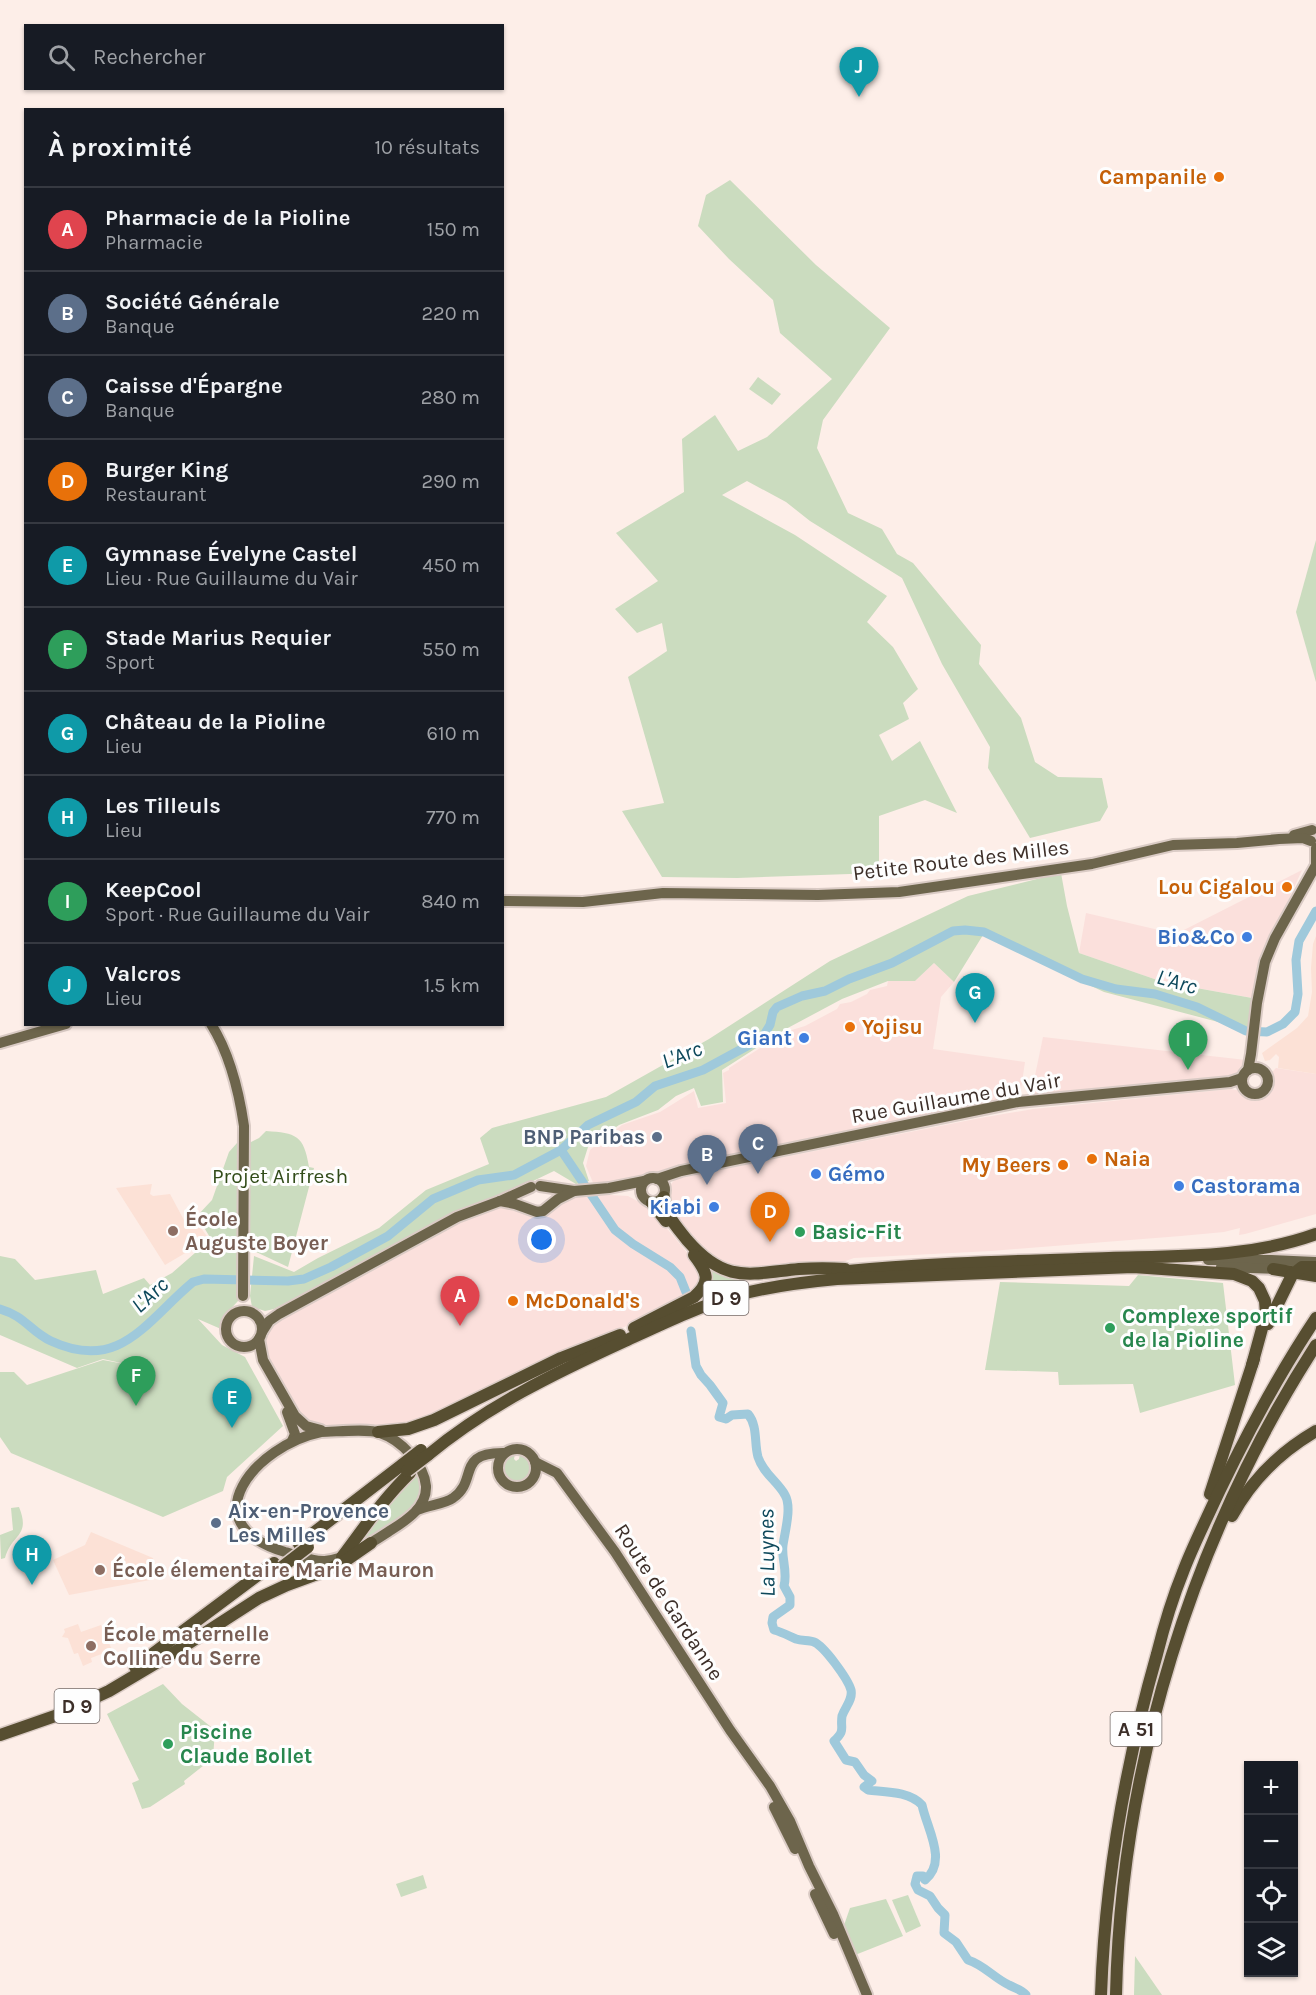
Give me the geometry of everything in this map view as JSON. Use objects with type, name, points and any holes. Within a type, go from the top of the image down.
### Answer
[{"type":"highway","name":"D 9","points":[[664,1192],[668,1216],[701,1256],[728,1272],[746,1274],[802,1269],[868,1269]]},
{"type":"highway","name":"D 9","points":[[0,1735],[87,1702],[150,1667],[278,1565],[407,1469],[475,1411],[527,1380],[694,1297],[701,1291],[706,1278],[703,1267],[652,1203]]},
{"type":"highway","points":[[1051,1260],[1197,1256],[1279,1245],[1316,1233]]},
{"type":"highway","name":"D 9","points":[[634,1328],[705,1297],[737,1287],[795,1276],[868,1269],[1051,1260]]},
{"type":"highway","points":[[1252,1365],[1276,1307],[1296,1271],[1302,1267],[1316,1265]]},
{"type":"highway","name":"D 9","points":[[425,1453],[484,1414],[537,1383],[706,1304],[740,1294],[792,1284],[837,1279],[1133,1267]]},
{"type":"highway","points":[[1133,1267],[1234,1274],[1252,1281],[1263,1294],[1266,1307],[1264,1323],[1232,1431],[1186,1563]]},
{"type":"highway","points":[[1273,1269],[1316,1274]]},
{"type":"highway","name":"A 51","points":[[1101,1995],[1106,1906],[1120,1807],[1137,1724],[1164,1625],[1186,1563],[1228,1472],[1282,1372],[1316,1318]]},
{"type":"highway","points":[[378,1432],[408,1429],[434,1420],[561,1358],[620,1335]]},
{"type":"highway","name":"A 51","points":[[1116,1995],[1120,1917],[1128,1852],[1144,1765],[1168,1668],[1214,1539],[1251,1459],[1316,1345]]},
{"type":"highway","points":[[1193,1594],[1239,1504],[1255,1481],[1287,1450],[1316,1431]]},
{"type":"highway","points":[[342,1557],[407,1469]]},
{"type":"highway","points":[[150,1667],[259,1598],[328,1570],[371,1543]]},
{"type":"highway","name":"D 9","points":[[0,1727],[53,1709],[113,1681],[278,1565]]},
{"type":"main road","name":"Petite Route des Milles","points":[[504,902],[583,902],[663,893],[818,895],[899,892],[1092,864],[1173,845],[1237,843],[1279,838],[1314,839]]},
{"type":"main road","points":[[1314,839],[1316,865]]},
{"type":"main road","name":"Rue Guillaume du Vair","points":[[657,1179],[691,1169],[1018,1102],[1230,1082],[1248,1076],[1262,972],[1269,950],[1316,865]]},
{"type":"main road","points":[[0,1037],[36,1026]]},
{"type":"main road","points":[[0,1043],[59,1026]]},
{"type":"main road","points":[[212,1026],[232,1074],[242,1112],[244,1142],[243,1296]]},
{"type":"main road","name":"Rue Guillaume du Vair","points":[[664,1192],[670,1180],[691,1169]]},
{"type":"main road","points":[[244,1347],[255,1344],[269,1322],[279,1314],[457,1216],[500,1202],[536,1186],[576,1191],[609,1188],[644,1181],[657,1179],[662,1182],[664,1192],[658,1202],[652,1203],[643,1199],[640,1192],[644,1181]]},
{"type":"main road","points":[[536,1186],[549,1193],[548,1206]]},
{"type":"main road","points":[[528,1209],[524,1204],[524,1196],[536,1186]]},
{"type":"main road","points":[[609,1188],[632,1189],[640,1192]]},
{"type":"main road","points":[[500,1202],[515,1204],[537,1212],[543,1211],[558,1199],[576,1191]]},
{"type":"main road","name":"D 9","points":[[1051,1260],[1271,1260],[1316,1265]]},
{"type":"main road","name":"D 9","points":[[1133,1267],[1227,1266],[1273,1269]]},
{"type":"main road","points":[[292,1441],[295,1434],[290,1417],[254,1355],[244,1347],[233,1344],[226,1335],[228,1320],[237,1313],[244,1299],[255,1316],[263,1360],[295,1416],[314,1430],[378,1432],[399,1444],[414,1458],[423,1473],[425,1494],[417,1510]]},
{"type":"main road","points":[[255,1316],[279,1314]]},
{"type":"main road","points":[[335,1432],[306,1435],[292,1441],[254,1469],[242,1485],[237,1500],[240,1521],[247,1533],[254,1539],[269,1547],[318,1561],[342,1557],[371,1543],[417,1510],[452,1499],[478,1457],[524,1450],[536,1462],[536,1474],[533,1479]]},
{"type":"main road","points":[[498,1466],[505,1453]]},
{"type":"main road","points":[[478,1457],[489,1458],[498,1466],[501,1478],[513,1487],[524,1486],[533,1479],[545,1475],[568,1488]]},
{"type":"main road","name":"Route de Gardanne","points":[[536,1462],[557,1473],[615,1552],[736,1738],[770,1786],[790,1821],[867,1995]]},
{"type":"main road","points":[[426,1486],[441,1497],[457,1494]]},
{"type":"shaded area","points":[[1302,870],[1262,959],[1253,998],[1163,982],[1079,953],[1086,913],[1176,934]]},
{"type":"shaded area","points":[[1316,936],[1316,1074],[1278,1068],[1279,1057],[1276,1054],[1270,1060],[1265,1061],[1262,1053],[1297,1028],[1308,1016],[1312,992],[1313,944]]},
{"type":"shaded area","points":[[934,963],[954,982],[941,997],[933,1049],[1025,1062],[1020,1096],[951,1108],[933,1114],[716,1160],[662,1174],[594,1185],[586,1166],[590,1150],[622,1125],[660,1112],[694,1091],[698,1108],[726,1103],[723,1073],[729,1068],[785,1032],[805,1026],[837,1009],[840,1004],[851,1002],[870,990],[887,986],[888,981],[915,981]]},
{"type":"shaded area","points":[[1043,1037],[1246,1060],[1244,1070],[1233,1077],[1031,1095]]},
{"type":"shaded area","points":[[1276,1068],[1316,1074],[1316,1214],[1245,1234],[1239,1235],[1240,1228],[1224,1232],[1181,1236],[991,1251],[854,1258],[843,1262],[795,1264],[755,1269],[729,1267],[714,1258],[690,1239],[668,1203],[669,1187],[675,1179],[980,1118],[1033,1109],[1230,1089],[1242,1091],[1249,1097],[1264,1097],[1269,1090],[1271,1073]]},
{"type":"shaded area","name":"École Auguste Boyer","points":[[152,1184],[150,1194],[153,1196],[170,1194],[185,1222],[192,1216],[209,1239],[165,1265],[116,1188]]},
{"type":"shaded area","points":[[592,1194],[628,1196],[650,1208],[703,1272],[696,1293],[428,1420],[397,1428],[327,1429],[304,1420],[270,1369],[263,1339],[268,1328],[289,1313],[358,1278],[454,1223],[504,1205],[538,1218],[567,1197]]},
{"type":"shaded area","points":[[91,1532],[153,1558],[157,1577],[69,1595],[53,1560],[85,1545]]},
{"type":"shaded area","name":"École maternelle Colline du Serre","points":[[78,1624],[81,1632],[101,1625],[112,1650],[91,1658],[92,1662],[83,1666],[78,1653],[74,1654],[68,1638],[62,1637],[64,1629]]},
{"type":"green space","points":[[730,180],[816,265],[890,328],[823,420],[817,448],[848,513],[882,529],[897,554],[913,563],[981,645],[979,664],[1021,718],[1035,762],[1058,777],[1102,778],[1108,807],[1100,821],[1030,838],[988,768],[990,747],[942,664],[902,578],[810,521],[786,502],[747,481],[722,495],[795,535],[887,596],[867,622],[893,647],[918,689],[903,703],[909,719],[879,735],[892,761],[920,741],[957,813],[925,800],[879,816],[879,873],[737,878],[662,877],[622,811],[664,803],[628,677],[667,651],[662,623],[637,633],[615,609],[658,581],[616,533],[684,492],[682,439],[715,415],[738,451],[767,437],[832,379],[780,333],[773,300],[698,226],[706,195]]},
{"type":"green space","points":[[758,377],[781,394],[772,405],[749,389]]},
{"type":"green space","points":[[1316,540],[1316,682],[1296,612]]},
{"type":"green space","points":[[1061,873],[1079,953],[1163,982],[1252,998],[1247,1033],[1222,1023],[1104,992],[983,935],[954,982],[934,963],[915,981],[888,981],[842,999],[784,1030],[722,1070],[723,1102],[701,1106],[694,1088],[676,1096],[658,1110],[619,1125],[588,1147],[583,1163],[589,1181],[576,1184],[554,1171],[506,1194],[457,1212],[274,1309],[265,1311],[252,1307],[250,1296],[254,1256],[294,1272],[379,1228],[426,1190],[489,1164],[480,1138],[492,1128],[606,1097],[709,1039],[830,961],[968,896]]},
{"type":"green space","name":"Projet Airfresh","points":[[266,1131],[285,1133],[297,1138],[304,1148],[309,1167],[314,1168],[288,1267],[250,1249],[249,1143]]},
{"type":"green space","points":[[237,1143],[238,1301],[225,1315],[221,1329],[198,1319],[222,1345],[245,1357],[283,1426],[227,1477],[223,1491],[163,1517],[11,1453],[0,1437],[0,1372],[14,1372],[27,1385],[103,1360],[130,1365],[103,1359],[77,1368],[0,1335],[0,1256],[15,1259],[35,1280],[96,1270],[103,1294],[144,1278],[150,1285],[172,1273],[211,1239],[197,1216],[212,1200],[229,1152]]},
{"type":"green space","points":[[706,1267],[746,1279],[747,1280],[702,1293]]},
{"type":"green space","name":"Complexe sportif de la Pioline","points":[[1138,1275],[1223,1283],[1235,1385],[1140,1413],[1133,1384],[1059,1385],[1058,1372],[985,1370],[1000,1282],[1129,1286]]},
{"type":"green space","points":[[515,1454],[516,1461],[520,1454],[530,1461],[531,1465],[529,1472],[531,1474],[520,1482],[510,1480],[504,1472],[505,1459]]},
{"type":"green space","points":[[418,1470],[423,1490],[413,1510],[366,1541],[358,1543],[398,1487]]},
{"type":"green space","points":[[19,1507],[22,1530],[5,1558],[1,1559],[0,1535],[13,1530],[11,1508]]},
{"type":"green space","name":"Piscine Claude Bollet","points":[[163,1684],[182,1704],[215,1730],[213,1758],[184,1781],[185,1784],[150,1807],[142,1809],[132,1783],[139,1780],[107,1714]]},
{"type":"green space","points":[[423,1875],[427,1888],[401,1897],[396,1884]]},
{"type":"green space","points":[[908,1895],[921,1926],[906,1933],[892,1900]]},
{"type":"green space","points":[[886,1899],[903,1936],[855,1955],[843,1928],[850,1908]]},
{"type":"green space","points":[[1135,1956],[1162,1995],[1134,1995]]},
{"type":"waterway","name":"L'Arc","points":[[0,1309],[16,1316],[51,1341],[75,1349],[96,1351],[114,1347],[130,1338],[193,1282],[204,1279],[288,1281],[304,1279],[388,1236],[433,1199],[478,1180],[514,1175],[561,1150],[588,1125],[636,1102],[655,1086],[703,1070],[762,1038],[777,1007],[802,996],[825,991],[849,979],[892,963],[953,931],[984,932],[1082,979],[1116,989],[1155,994],[1197,1007],[1246,1031],[1267,1032],[1283,1024],[1295,1012],[1298,994],[1296,960],[1299,941],[1316,911]]},
{"type":"waterway","name":"La Luynes","points":[[561,1150],[615,1230],[670,1267],[680,1277],[686,1292]]},
{"type":"waterway","name":"La Luynes","points":[[691,1331],[696,1366],[723,1403],[719,1417],[726,1419],[732,1415],[748,1414],[753,1424],[760,1463],[782,1490],[787,1500],[783,1550],[784,1586],[790,1597],[790,1605],[773,1617],[774,1630],[796,1639],[812,1641],[818,1645],[845,1678],[851,1690],[851,1697],[842,1716],[841,1732],[834,1741],[846,1760],[855,1762],[864,1775],[872,1781],[864,1787],[868,1790],[904,1795],[917,1800],[922,1805],[934,1844],[935,1864],[925,1880],[923,1876],[917,1876],[915,1884],[918,1890],[930,1896],[945,1915],[944,1933],[956,1942],[968,1960],[1026,1995]]},
{"type":"place","name":"Valcros","points":[[859,97]]},
{"type":"place","name":"Campanile","points":[[1219,177]]},
{"type":"place","name":"Lou Cigalou","points":[[1287,887]]},
{"type":"place","name":"Bio&Co","points":[[1247,937]]},
{"type":"place","name":"Château de la Pioline","points":[[975,1023]]},
{"type":"place","name":"Yojisu","points":[[850,1027]]},
{"type":"place","name":"Giant","points":[[804,1038]]},
{"type":"place","name":"KeepCool","points":[[1188,1070]]},
{"type":"place","name":"BNP Paribas","points":[[657,1137]]},
{"type":"place","name":"Naia","points":[[1092,1159]]},
{"type":"place","name":"My Beers","points":[[1063,1165]]},
{"type":"place","name":"Caisse d'Épargne","points":[[758,1174]]},
{"type":"place","name":"Gémo","points":[[816,1174]]},
{"type":"place","name":"Société Générale","points":[[707,1185]]},
{"type":"place","name":"Castorama","points":[[1179,1186]]},
{"type":"place","name":"Kiabi","points":[[714,1207]]},
{"type":"place","name":"École Auguste Boyer","points":[[173,1231]]},
{"type":"place","name":"Basic-Fit","points":[[800,1232]]},
{"type":"place","name":"Burger King","points":[[770,1242]]},
{"type":"place","name":"McDonald's","points":[[513,1301]]},
{"type":"place","name":"Pharmacie de la Pioline","points":[[460,1326]]},
{"type":"place","name":"Complexe sportif de la Pioline","points":[[1110,1328]]},
{"type":"place","name":"Stade Marius Requier","points":[[136,1406]]},
{"type":"place","name":"Gymnase Évelyne Castel","points":[[232,1428]]},
{"type":"place","name":"Aix-en-Provence Les Milles","points":[[216,1523]]},
{"type":"place","name":"École élementaire Marie Mauron","points":[[100,1570]]},
{"type":"place","name":"Les Tilleuls","points":[[32,1585]]},
{"type":"place","name":"École maternelle Colline du Serre","points":[[91,1646]]},
{"type":"place","name":"Piscine Claude Bollet","points":[[168,1744]]}]
